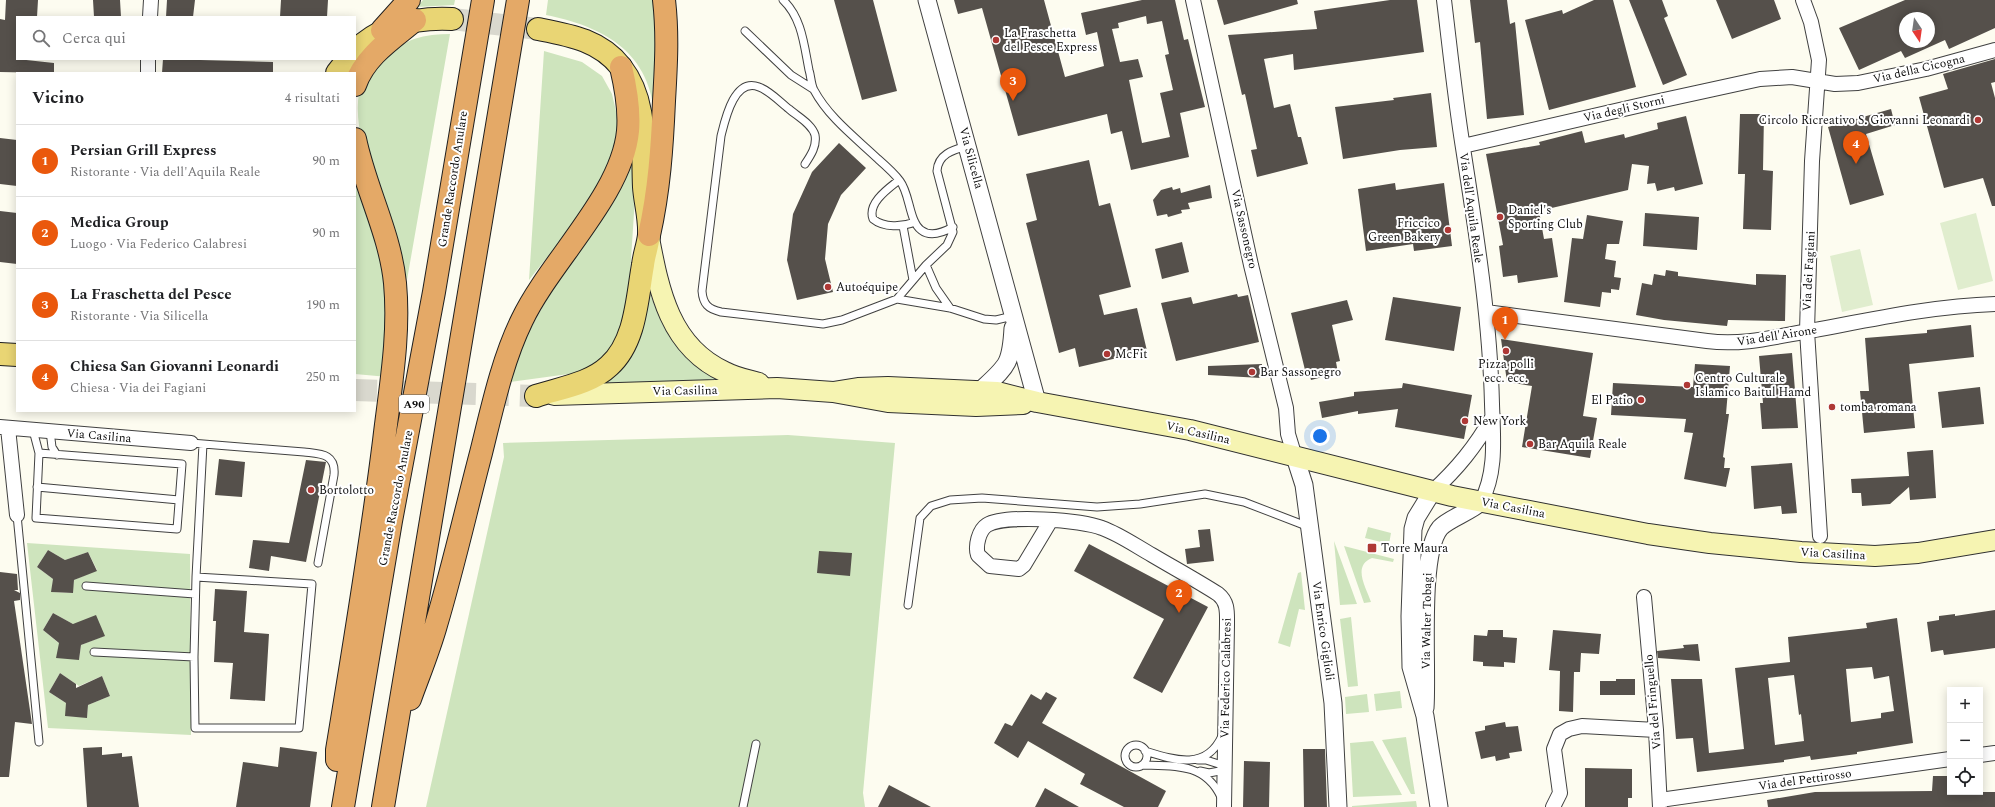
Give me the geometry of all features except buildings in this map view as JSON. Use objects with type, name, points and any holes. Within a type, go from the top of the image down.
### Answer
[{"type":"highway","points":[[382,30],[409,0]]},
{"type":"highway","name":"Grande Raccordo Anulare","points":[[343,807],[391,521],[433,299],[482,0]]},
{"type":"highway","points":[[383,807],[518,0]]},
{"type":"highway","points":[[649,235],[661,166],[666,63],[666,25],[664,0]]},
{"type":"highway","points":[[356,83],[365,65],[374,54],[415,20]]},
{"type":"highway","points":[[393,747],[436,625],[498,386],[514,338],[522,319],[542,284],[602,198],[615,175],[623,154],[628,118],[626,92],[621,67]]},
{"type":"highway","points":[[343,807],[338,780],[337,750],[372,535],[397,326],[395,283],[392,262],[383,227],[356,142]]},
{"type":"main road","points":[[356,50],[369,38],[382,30],[415,20],[452,19]]},
{"type":"main road","points":[[538,29],[569,35],[589,42],[606,53],[621,67],[633,87],[642,114],[649,235],[657,280],[664,303],[673,322],[689,344],[710,363],[724,372],[777,388]]},
{"type":"main road","points":[[338,72],[347,60]]},
{"type":"main road","points":[[536,396],[595,376],[615,360],[633,321],[649,235]]},
{"type":"main road","points":[[0,354],[16,355]]},
{"type":"main road","name":"Via Casilina","points":[[833,392],[858,388],[888,387],[981,390],[1012,395],[1038,402],[1190,430],[1432,492],[1679,539],[1801,552],[1856,556],[1900,555],[1969,546],[1995,540]]},
{"type":"main road","name":"Via Casilina","points":[[536,396],[777,388],[833,392],[879,401],[922,404],[1001,406],[1038,402]]},
{"type":"street","points":[[150,16],[151,0]]},
{"type":"street","name":"Via Silicella","points":[[927,0],[1038,402]]},
{"type":"street","name":"Via Sassonegro","points":[[1193,0],[1252,265],[1286,408],[1288,434],[1295,457]]},
{"type":"street","name":"Via dell'Aquila Reale","points":[[1444,0],[1486,312],[1493,416],[1492,463],[1487,488],[1481,502]]},
{"type":"street","name":"Via dei Fagiani","points":[[1803,0],[1811,22],[1819,60],[1812,161],[1807,331],[1820,536]]},
{"type":"street","name":"Via della Cicogna","points":[[1818,81],[1843,84],[1894,76],[1995,50]]},
{"type":"street","points":[[148,60],[148,72]]},
{"type":"street","name":"Via degli Storni","points":[[1463,146],[1760,79],[1786,77],[1818,81]]},
{"type":"street","name":"Via dell'Airone","points":[[1486,312],[1713,342],[1750,342],[1915,312],[1995,304]]},
{"type":"street","name":"Via Silicella","points":[[981,390],[999,373],[1009,360],[1012,349],[1014,316]]},
{"type":"street","points":[[1432,492],[1468,456],[1493,416]]},
{"type":"street","name":"Via Casilina","points":[[17,515],[4,427],[197,444]]},
{"type":"street","name":"Via Enrico Giglioli","points":[[1295,457],[1304,485],[1333,703],[1338,807]]},
{"type":"street","name":"Via Walter Tobagi","points":[[1432,492],[1416,518],[1412,537],[1410,616],[1411,667],[1424,716],[1439,807]]},
{"type":"street","name":"Via Walter Tobagi","points":[[1424,716],[1427,686],[1427,592],[1431,548],[1435,535],[1443,525],[1466,513],[1481,502]]},
{"type":"street","name":"Via Federico Calabresi","points":[[1051,520],[1024,565],[1019,569],[990,566],[978,555],[978,539],[983,529],[989,523],[1022,519],[1051,520],[1096,526],[1107,530],[1211,589],[1223,599],[1227,611],[1224,806]]},
{"type":"street","name":"Via del Fringuello","points":[[1644,597],[1656,730],[1660,804]]},
{"type":"street","points":[[1553,807],[1560,793],[1554,749],[1560,734],[1569,729],[1582,726],[1656,730]]},
{"type":"street","points":[[1983,755],[1995,753]]},
{"type":"street","name":"Via del Pettirosso","points":[[1660,804],[1947,759]]},
{"type":"lane","points":[[783,0],[792,10],[798,23],[813,89]]},
{"type":"lane","points":[[745,31],[796,79],[813,89],[840,124],[899,180],[906,194],[915,222],[922,231],[932,234],[946,231],[953,227]]},
{"type":"lane","points":[[805,164],[815,142],[811,128],[764,90],[750,85],[742,88],[736,96],[729,112],[721,136],[702,291],[706,306],[720,312],[823,324],[842,320],[897,299],[926,265],[947,245],[952,236],[953,227],[937,171],[938,165],[944,156],[953,150],[968,146]]},
{"type":"lane","points":[[899,180],[884,193],[872,209],[872,219],[879,223],[903,226],[915,222]]},
{"type":"lane","points":[[903,226],[913,280]]},
{"type":"lane","points":[[926,265],[936,288],[950,308]]},
{"type":"lane","points":[[897,299],[950,308],[991,320],[1014,316]]},
{"type":"lane","points":[[33,430],[39,454],[36,518],[177,529],[182,464],[39,454]]},
{"type":"lane","points":[[50,431],[52,447],[57,455]]},
{"type":"lane","points":[[196,577],[312,584],[299,728],[195,728],[194,657],[197,444],[304,452],[320,454],[330,458],[334,465],[334,475],[318,563]]},
{"type":"lane","points":[[37,487],[179,500]]},
{"type":"lane","points":[[908,605],[920,518],[931,506],[950,500],[982,498],[1097,507],[1140,504],[1205,494],[1244,502],[1310,527]]},
{"type":"lane","points":[[17,515],[39,742]]},
{"type":"lane","points":[[86,586],[195,594]]},
{"type":"lane","points":[[94,652],[194,657]]},
{"type":"lane","points":[[1193,760],[1205,755],[1216,746],[1224,734],[1226,725]]},
{"type":"lane","points":[[743,807],[756,744]]},
{"type":"lane","points":[[1137,745],[1146,751],[1174,760],[1206,760],[1225,768],[1209,773],[1178,767],[1142,765],[1135,767],[1129,764],[1126,758],[1126,752],[1130,747],[1137,745]]},
{"type":"lane","points":[[1142,765],[1146,759],[1146,751]]},
{"type":"lane","points":[[1198,771],[1215,787],[1224,806]]},
{"type":"green space","points":[[423,0],[455,0],[454,5],[417,7]]},
{"type":"green space","points":[[548,0],[656,0],[658,13],[654,112],[650,90],[642,72],[632,57],[618,44],[603,34],[585,26],[546,15]]},
{"type":"green space","points":[[450,34],[407,280],[362,145],[358,112],[359,93],[367,77],[381,61],[398,48],[414,39],[432,35]]},
{"type":"green space","points":[[544,51],[582,62],[602,76],[612,94],[620,128],[613,161],[576,221],[529,280]]},
{"type":"green space","points":[[639,136],[627,321],[600,366],[576,373],[510,382],[519,349]]},
{"type":"green space","points":[[356,174],[385,259],[388,377],[356,374]]},
{"type":"green space","points":[[1976,213],[1993,281],[1958,290],[1940,223]]},
{"type":"green space","points":[[1860,249],[1873,305],[1842,312],[1830,256]]},
{"type":"green space","points":[[649,290],[661,321],[676,346],[697,365],[725,383],[597,383]]},
{"type":"green space","points":[[788,435],[895,443],[863,793],[865,807],[426,807],[504,457],[503,443]]},
{"type":"green space","points":[[1368,527],[1391,533],[1389,544],[1365,538]]},
{"type":"green space","points":[[1334,541],[1357,604],[1340,605]]},
{"type":"green space","points":[[27,543],[190,554],[191,735],[48,728]],"holes":[[[48,550],[65,560],[88,552],[97,570],[74,580],[72,593],[52,592],[53,579],[37,567]],[[53,613],[73,624],[104,636],[81,645],[79,660],[43,630]],[[60,673],[79,686],[102,676],[110,696],[88,705],[87,717],[66,716],[66,703],[49,692]]]},
{"type":"green space","points":[[1344,546],[1394,559],[1393,562],[1372,558],[1363,566],[1362,577],[1371,602],[1364,603]]},
{"type":"green space","points":[[1301,572],[1305,610],[1299,609],[1290,647],[1278,643],[1298,573]]},
{"type":"green space","points":[[1351,617],[1358,686],[1348,687],[1340,619]]},
{"type":"green space","points":[[1400,691],[1402,708],[1376,711],[1374,694]]},
{"type":"green space","points":[[1367,694],[1369,712],[1346,714],[1345,697]]},
{"type":"green space","points":[[1406,737],[1415,794],[1411,794],[1382,740]]},
{"type":"green space","points":[[1373,741],[1402,795],[1353,797],[1350,743]]},
{"type":"green space","points":[[1416,801],[1417,807],[1352,807],[1352,806]]},
{"type":"tunnel","points":[[452,19],[538,29]]},
{"type":"tunnel","points":[[356,390],[536,396]]},
{"type":"place","name":"La Fraschetta del Pesce Express","points":[[996,40]]},
{"type":"place","name":"La Fraschetta del Pesce","points":[[1013,101]]},
{"type":"place","name":"Circolo Ricreativo S. Giovanni Leonardi","points":[[1978,120]]},
{"type":"place","name":"Chiesa San Giovanni Leonardi","points":[[1856,164]]},
{"type":"place","name":"Daniel's Sporting Club","points":[[1500,217]]},
{"type":"place","name":"Friccico Green Bakery","points":[[1448,230]]},
{"type":"place","name":"Autoéquipe","points":[[828,287]]},
{"type":"place","name":"Persian Grill Express","points":[[1505,340]]},
{"type":"place","name":"Pizza polli ecc. ecc.","points":[[1506,351]]},
{"type":"place","name":"McFit","points":[[1107,354]]},
{"type":"place","name":"Bar Sassonegro","points":[[1252,372]]},
{"type":"place","name":"Centro Culturale Islamico Baitul Hamd","points":[[1687,385]]},
{"type":"place","name":"El Patio","points":[[1641,400]]},
{"type":"place","name":"tomba romana","points":[[1832,407]]},
{"type":"place","name":"New York","points":[[1465,421]]},
{"type":"place","name":"Bar Aquila Reale","points":[[1530,444]]},
{"type":"place","name":"Bortolotto","points":[[311,490]]},
{"type":"place","name":"Torre Maura","points":[[1372,548]]},
{"type":"place","name":"Medica Group","points":[[1179,613]]}]
